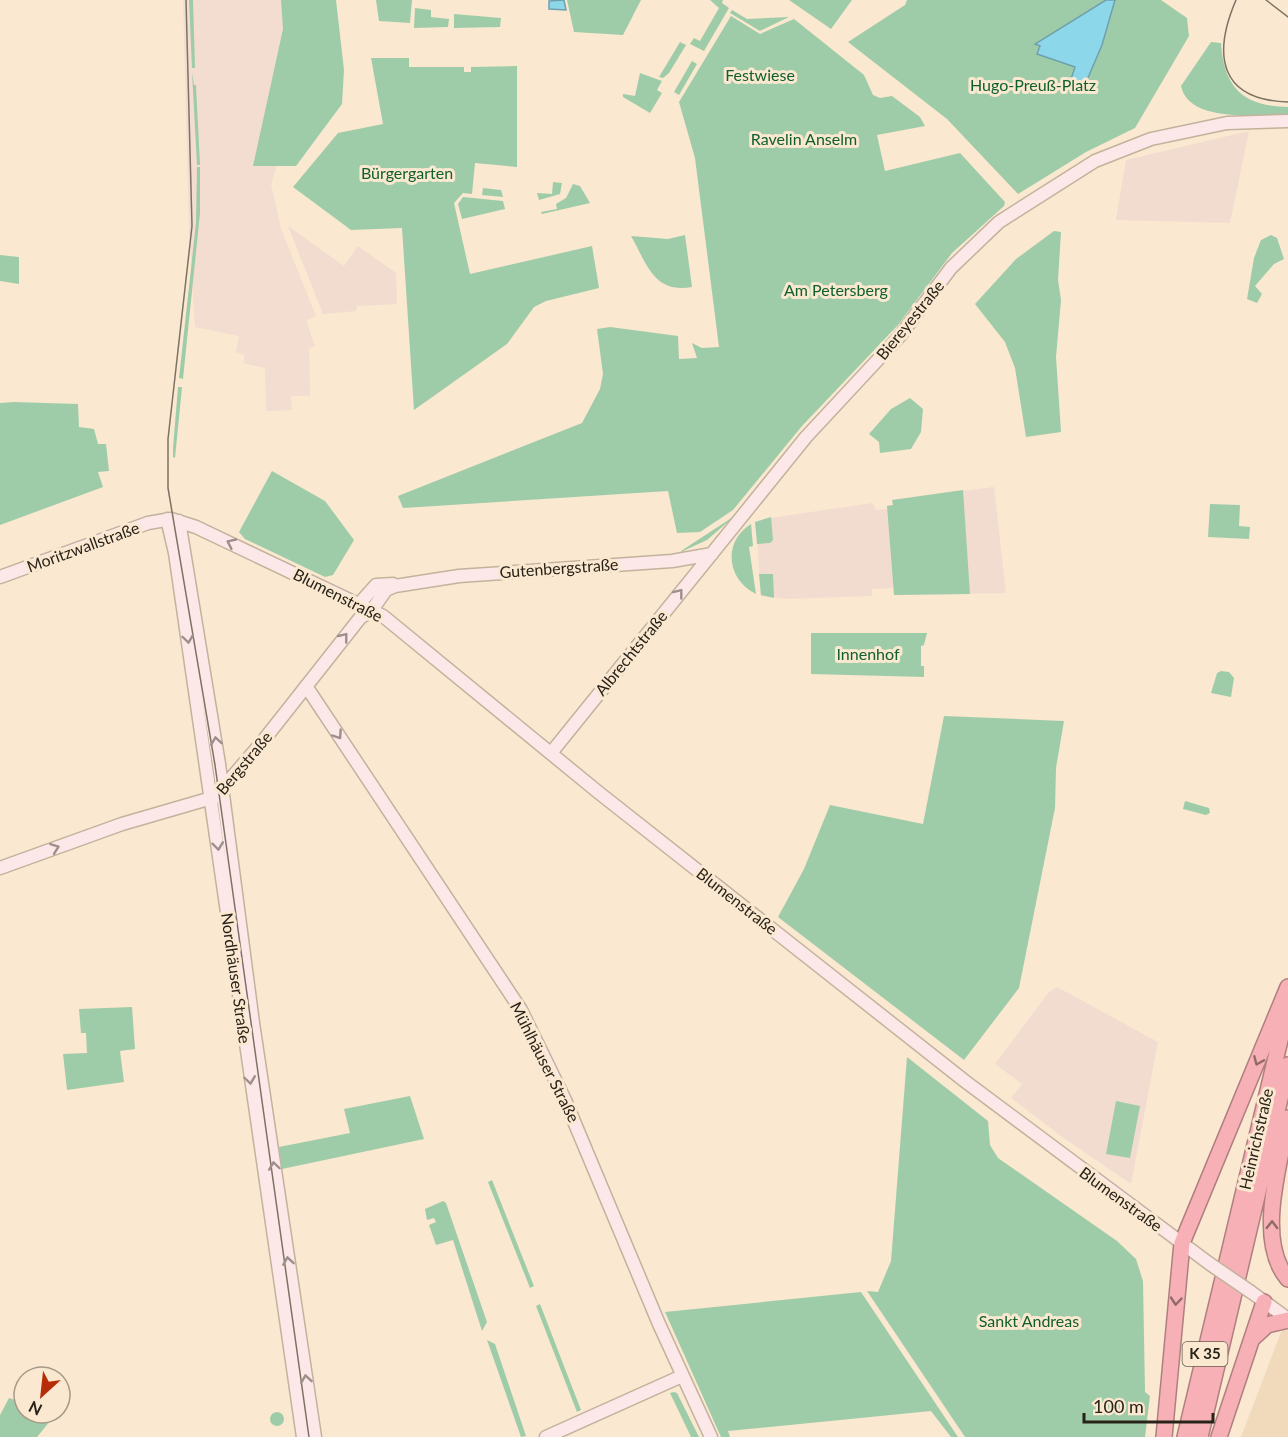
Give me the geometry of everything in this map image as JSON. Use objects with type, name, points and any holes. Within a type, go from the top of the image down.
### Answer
[{"type":"highway","points":[[1164,1437],[1182,1243],[1288,987]]},
{"type":"highway","name":"Heinrichstraße","points":[[1185,1437],[1288,1006]]},
{"type":"highway","name":"Heinrichstraße","points":[[1200,1437],[1288,1065]]},
{"type":"highway","points":[[1288,1119],[1271,1228],[1274,1252],[1288,1279]]},
{"type":"highway","points":[[1219,1437],[1264,1302]]},
{"type":"highway","points":[[1251,1341],[1267,1325],[1288,1320]]},
{"type":"main road","name":"Biereyestraße","points":[[712,554],[806,437],[899,337],[951,268],[982,236],[1019,208],[1095,161],[1151,139],[1227,123],[1288,121]]},
{"type":"main road","name":"Moritzwallstraße","points":[[0,577],[148,523],[173,520]]},
{"type":"main road","name":"Blumenstraße","points":[[173,520],[218,537],[383,616],[550,753],[961,1078],[1288,1320]]},
{"type":"main road","name":"Nordhäuser Straße","points":[[173,520],[223,791],[253,1023],[315,1437]]},
{"type":"main road","name":"Nordhäuser Straße","points":[[173,520],[175,553],[303,1437]]},
{"type":"main road","name":"Gutenbergstraße","points":[[359,604],[376,585],[672,561],[712,554]]},
{"type":"main road","name":"Albrechtstraße","points":[[550,753],[712,554]]},
{"type":"main road","name":"Gutenbergstraße","points":[[372,610],[386,590],[406,582]]},
{"type":"main road","name":"Bergstraße","points":[[0,868],[122,824],[212,799],[223,791],[360,618],[372,610]]},
{"type":"main road","name":"Mühlhäuser Straße","points":[[306,686],[521,1010],[578,1130],[682,1376],[711,1437]]},
{"type":"main road","points":[[546,1437],[682,1376]]},
{"type":"shaded area","points":[[183,0],[322,0],[288,130],[271,184],[281,229],[316,316],[306,321],[315,346],[309,348],[310,396],[291,396],[292,410],[266,411],[265,368],[243,363],[245,355],[236,352],[239,336],[195,327],[189,228]]},
{"type":"shaded area","points":[[1249,131],[1230,223],[1116,220],[1126,160]]},
{"type":"shaded area","points":[[288,226],[344,266],[358,246],[396,273],[397,304],[357,306],[356,311],[323,314]]},
{"type":"shaded area","points":[[994,487],[1006,593],[894,595],[893,588],[872,589],[872,596],[788,599],[761,596],[756,523],[770,518],[873,503],[875,510],[887,509],[887,506],[893,505],[892,500]]},
{"type":"shaded area","points":[[1057,987],[1158,1042],[1131,1184],[1011,1098],[1022,1084],[995,1064],[1049,992]]},
{"type":"shaded area","points":[[1283,1327],[1288,1329],[1288,1437],[1241,1437]]},
{"type":"green space","points":[[189,0],[193,0],[195,68],[192,68]]},
{"type":"green space","points":[[281,0],[336,0],[344,70],[342,104],[296,166],[253,166],[283,29]]},
{"type":"green space","points":[[376,0],[412,0],[410,23],[379,21]]},
{"type":"green space","points":[[567,0],[641,0],[623,35],[574,32]]},
{"type":"green space","points":[[710,0],[723,0],[722,3],[729,8],[704,51],[690,44],[694,38],[700,41],[719,8]]},
{"type":"green space","points":[[789,0],[852,0],[831,29]]},
{"type":"green space","name":"Hugo-Preuß-Platz","points":[[907,0],[1161,0],[1187,18],[1189,36],[1135,128],[1086,152],[1018,194],[947,119],[848,42],[905,5]]},
{"type":"green space","points":[[415,8],[431,10],[431,17],[449,19],[448,27],[414,28]]},
{"type":"green space","points":[[732,10],[747,19],[789,17],[760,31],[730,13]]},
{"type":"green space","points":[[454,14],[501,18],[500,27],[454,28]]},
{"type":"green space","points":[[731,16],[760,34],[794,19],[864,75],[873,95],[880,98],[892,96],[920,117],[925,126],[877,135],[885,171],[960,153],[1005,202],[1004,206],[952,253],[898,325],[802,426],[733,510],[700,532],[677,533],[668,491],[403,508],[398,496],[582,423],[600,389],[603,374],[597,329],[610,327],[678,336],[679,359],[697,358],[692,343],[702,348],[719,347],[695,158],[679,102]]},
{"type":"green space","points":[[680,42],[686,45],[669,73],[663,78],[659,77]]},
{"type":"green space","points":[[1211,42],[1221,43],[1226,72],[1239,91],[1259,103],[1288,107],[1288,115],[1211,112],[1197,106],[1187,98],[1181,86]]},
{"type":"green space","name":"Bürgergarten","points":[[371,58],[409,58],[409,67],[464,67],[464,72],[471,72],[471,67],[517,66],[517,167],[475,163],[472,194],[463,193],[454,203],[470,274],[592,246],[599,288],[546,301],[534,307],[507,344],[414,410],[402,228],[351,230],[293,187],[338,133],[383,124]]},
{"type":"green space","points":[[692,61],[697,64],[679,95],[674,92]]},
{"type":"green space","points":[[192,72],[194,85],[196,85],[200,165],[197,165]]},
{"type":"green space","points":[[640,73],[662,81],[657,90],[662,93],[650,113],[623,97],[623,94],[635,96]]},
{"type":"green space","points":[[197,167],[200,167],[200,213],[183,379],[179,378],[196,223]]},
{"type":"green space","points":[[553,182],[562,183],[560,194],[539,200],[537,193],[552,194]]},
{"type":"green space","points":[[573,184],[580,186],[590,203],[542,214],[541,212],[557,209],[556,204],[566,198]]},
{"type":"green space","points":[[483,188],[501,190],[503,197],[482,195]]},
{"type":"green space","points":[[463,197],[503,201],[505,209],[462,219],[458,204]]},
{"type":"green space","points":[[1054,231],[1061,232],[1058,280],[1061,300],[1056,357],[1061,432],[1026,437],[1015,368],[1005,342],[975,304],[1016,259]]},
{"type":"green space","points":[[685,235],[692,287],[679,288],[669,286],[653,275],[631,236],[668,239]]},
{"type":"green space","points":[[1271,235],[1277,238],[1284,259],[1274,264],[1255,286],[1262,294],[1257,303],[1247,299],[1254,258],[1261,240]]},
{"type":"green space","points":[[0,255],[19,257],[19,284],[0,281]]},
{"type":"green space","points":[[178,387],[182,387],[175,458],[173,448]]},
{"type":"green space","points":[[910,398],[923,409],[921,432],[911,449],[880,453],[879,442],[869,434],[891,409]]},
{"type":"green space","points":[[0,403],[78,404],[79,427],[94,429],[98,444],[106,444],[109,471],[98,472],[103,487],[0,525]]},
{"type":"green space","points":[[272,471],[325,501],[354,540],[333,575],[325,577],[245,539],[239,532]]},
{"type":"green space","points":[[963,490],[970,594],[894,595],[887,506],[893,505],[892,500]]},
{"type":"green space","points":[[1210,504],[1240,505],[1239,526],[1250,527],[1249,539],[1208,537]]},
{"type":"green space","points":[[736,515],[707,540],[681,552],[681,551]]},
{"type":"green space","points":[[771,517],[773,540],[770,543],[757,544],[755,522]]},
{"type":"green space","points":[[751,524],[753,546],[749,547],[756,594],[739,580],[732,560],[735,541]]},
{"type":"green space","points":[[759,574],[773,574],[774,598],[761,595]]},
{"type":"green space","name":"Innenhof","points":[[811,633],[927,633],[924,645],[921,646],[921,666],[924,666],[924,677],[811,674]]},
{"type":"green space","points":[[1229,672],[1234,678],[1231,697],[1211,693],[1217,673]]},
{"type":"green space","points":[[944,716],[1064,721],[1056,768],[1055,808],[1019,988],[964,1060],[778,917],[804,869],[830,805],[923,824]]},
{"type":"green space","points":[[1185,801],[1209,808],[1210,813],[1206,815],[1183,809]]},
{"type":"green space","points":[[132,1007],[135,1049],[120,1051],[124,1082],[67,1090],[63,1054],[87,1053],[86,1033],[81,1033],[79,1009]]},
{"type":"green space","name":"Sankt Andreas","points":[[907,1057],[988,1121],[990,1145],[998,1158],[1117,1241],[1136,1259],[1143,1281],[1145,1392],[1150,1396],[1145,1437],[965,1437],[867,1291],[878,1292],[891,1261]]},
{"type":"green space","points":[[410,1096],[424,1139],[282,1169],[279,1147],[350,1133],[344,1109]]},
{"type":"green space","points":[[1116,1101],[1140,1106],[1130,1158],[1106,1154]]},
{"type":"green space","points":[[492,1180],[534,1286],[530,1288],[488,1182]]},
{"type":"green space","points":[[443,1201],[446,1203],[487,1322],[482,1331],[453,1240],[436,1245],[429,1225],[436,1222],[434,1218],[427,1220],[425,1209]]},
{"type":"green space","points":[[861,1292],[958,1437],[951,1437],[931,1411],[728,1431],[730,1437],[721,1437],[665,1312]]},
{"type":"green space","points":[[540,1304],[581,1410],[577,1412],[536,1306]]},
{"type":"green space","points":[[487,1340],[495,1344],[526,1436],[521,1437]]},
{"type":"green space","points":[[670,1393],[677,1393],[699,1437],[691,1437]]},
{"type":"green space","points":[[9,1398],[12,1399],[12,1425],[47,1425],[37,1437],[0,1437],[0,1415]]},
{"type":"green space","points":[[277,1412],[282,1414],[284,1419],[282,1424],[277,1426],[272,1424],[270,1419],[272,1414]]},
{"type":"water","points":[[564,0],[566,10],[549,9],[549,1]]},
{"type":"water","points":[[1106,0],[1115,0],[1102,45],[1084,87],[1070,82],[1075,67],[1037,54],[1040,46],[1035,44]]},
{"type":"tram line","points":[[186,0],[192,226],[168,439],[168,488],[215,765],[309,1437]]},
{"type":"tram line","points":[[1236,0],[1224,39],[1224,56],[1228,71],[1235,84],[1248,93],[1265,99],[1288,102]]},
{"type":"tram line","points":[[1266,0],[1288,17]]},
{"type":"park label","name":"Festwiese","points":[[760,75]]},
{"type":"park label","name":"Ravelin Anselm","points":[[804,139]]},
{"type":"park label","name":"Am Petersberg","points":[[836,290]]}]
